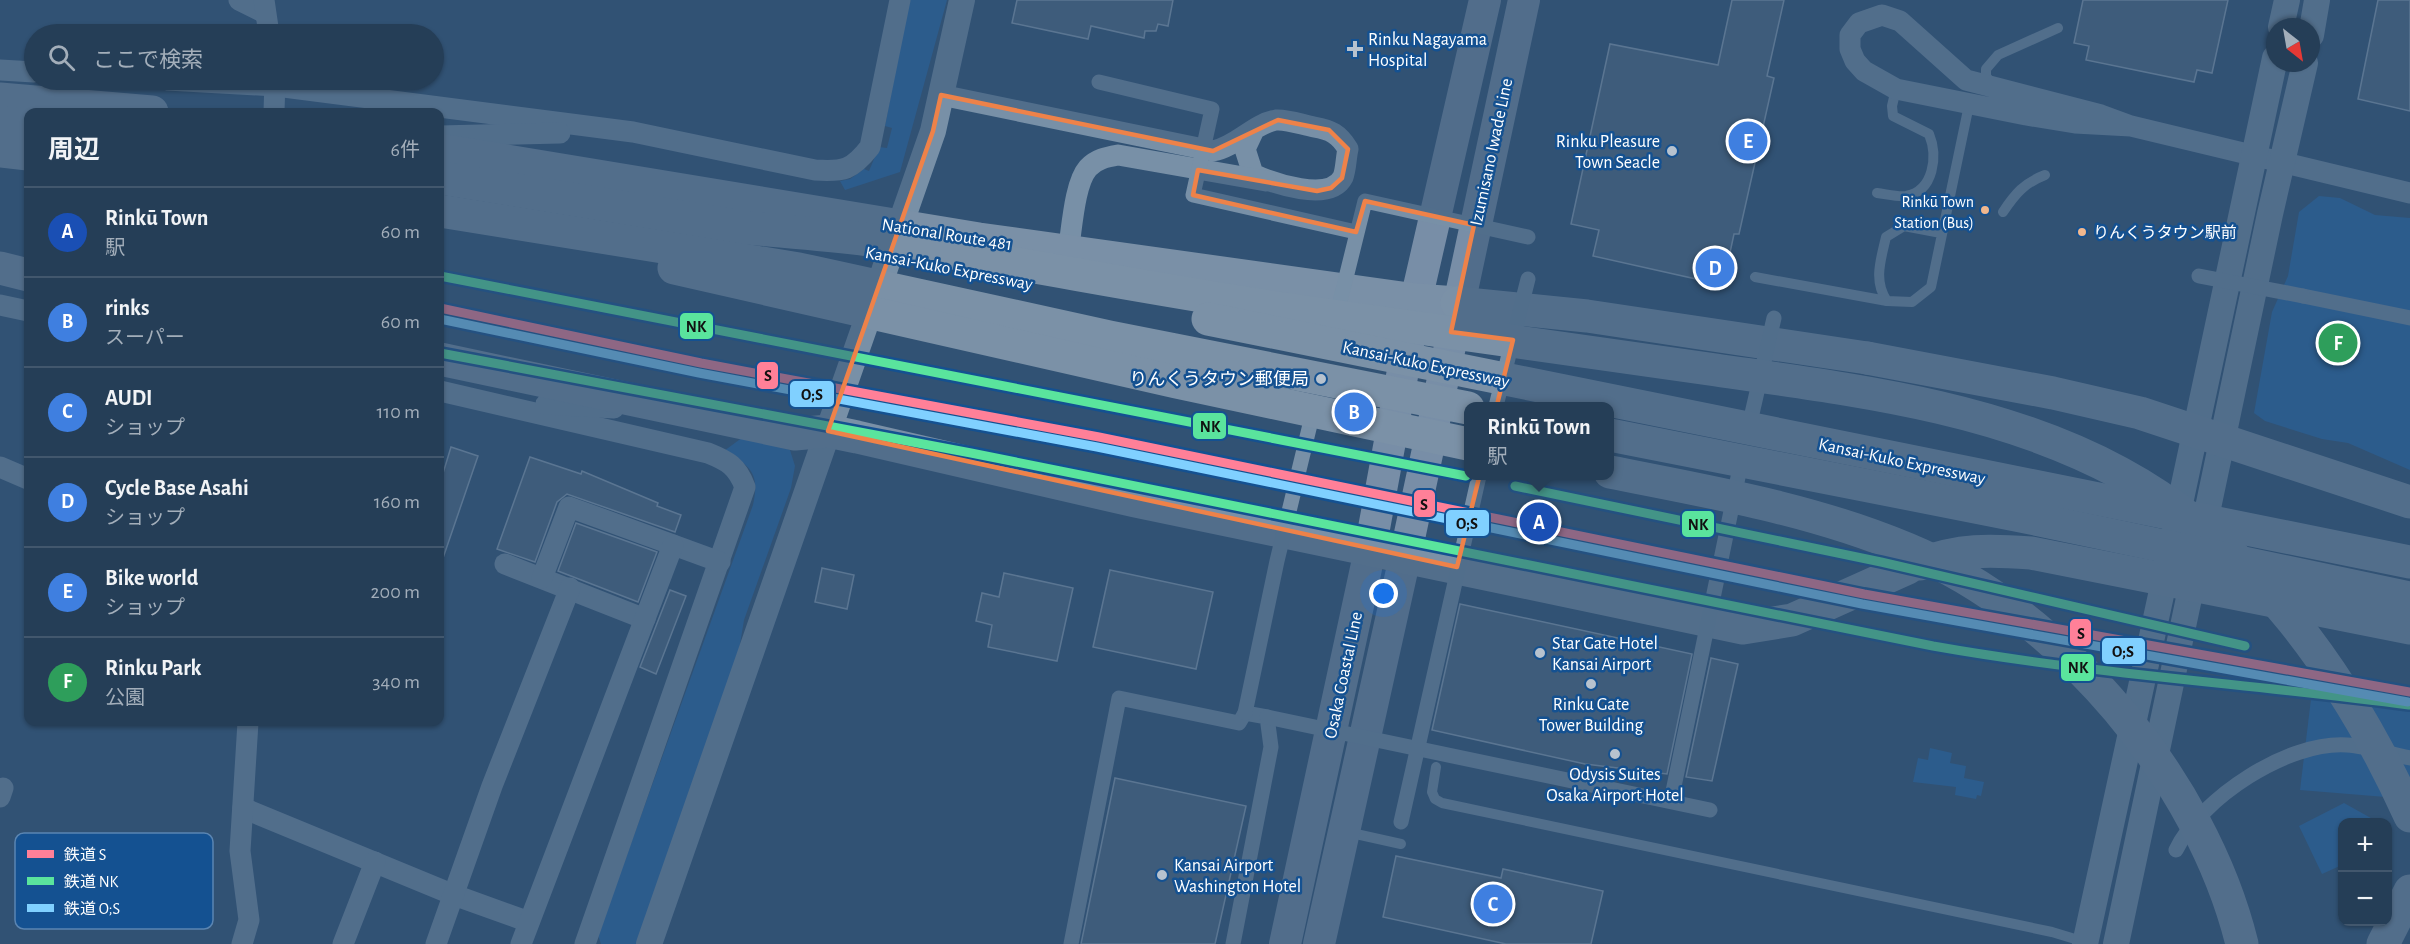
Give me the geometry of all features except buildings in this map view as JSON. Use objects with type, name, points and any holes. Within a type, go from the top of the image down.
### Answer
[{"type":"highway","points":[[0,99],[110,108]]},
{"type":"highway","points":[[0,123],[24,125]]},
{"type":"highway","points":[[0,151],[24,154]]},
{"type":"highway","name":"National Route 481","points":[[444,151],[1068,252],[1416,300],[1457,303]]},
{"type":"highway","name":"Kansai-Kuko Expressway","points":[[444,179],[747,228],[1613,402]]},
{"type":"highway","name":"Kansai-Kuko Expressway","points":[[444,212],[799,269],[1110,337],[1464,407]]},
{"type":"highway","points":[[747,228],[875,241],[1188,296],[1753,375],[1951,409],[2040,436],[2092,459],[2163,500],[2228,551],[2262,585],[2293,621],[2347,697],[2372,738],[2410,816]]},
{"type":"highway","points":[[579,234],[670,267],[734,284],[1464,443]]},
{"type":"highway","points":[[0,268],[24,274]]},
{"type":"highway","points":[[1457,303],[1587,316],[1867,358],[2054,393],[2140,413],[2410,502]]},
{"type":"highway","points":[[444,360],[795,434],[828,431],[936,453],[1135,501],[1743,628],[1792,620],[1908,568],[1946,554],[1980,549],[2031,553],[2410,628]]},
{"type":"highway","name":"Kansai-Kuko Expressway","points":[[1614,402],[2410,562]]},
{"type":"highway","name":"Kansai-Kuko Expressway","points":[[1614,436],[2021,516],[2410,598]]},
{"type":"highway","points":[[1614,473],[1793,510],[1856,530],[1908,549],[1958,574],[1999,601],[2045,637],[2088,678],[2125,718],[2161,768],[2191,817],[2217,869],[2242,944]]},
{"type":"highway","points":[[2383,944],[2410,891]]},
{"type":"main road","points":[[1416,300],[1485,0]]},
{"type":"main road","name":"Izumisano Iwade Line","points":[[1457,303],[1524,0]]},
{"type":"main road","name":"Osaka Coastal Line","points":[[1285,944],[1370,550],[1416,300]]},
{"type":"main road","name":"Osaka Coastal Line","points":[[1319,944],[1405,557],[1457,303]]},
{"type":"street","points":[[238,0],[265,6],[267,24]]},
{"type":"street","points":[[327,90],[633,132],[815,170],[838,172],[857,164],[870,147],[900,0]]},
{"type":"street","points":[[649,944],[933,131],[962,0]]},
{"type":"street","points":[[2283,18],[2287,0]]},
{"type":"street","points":[[2314,18],[2317,0]]},
{"type":"street","points":[[2131,126],[2075,123],[1969,105],[1896,89],[1864,71],[1855,61],[1850,48],[1850,35],[1859,23],[1882,15],[1900,21],[1966,80],[2131,126],[2282,160],[2410,193]]},
{"type":"street","points":[[0,70],[24,71]]},
{"type":"street","points":[[2087,943],[2272,72]]},
{"type":"street","points":[[2116,944],[2282,160],[2303,72]]},
{"type":"street","points":[[1099,82],[1212,109],[1193,195],[1356,232]]},
{"type":"street","points":[[0,83],[24,89]]},
{"type":"street","points":[[29,90],[100,107]]},
{"type":"street","points":[[274,108],[276,90]]},
{"type":"street","points":[[941,95],[1213,151],[1224,149],[1278,120],[1329,130],[1341,137],[1348,149],[1342,178],[1331,188],[1317,191],[1118,155],[1101,158],[1088,168],[1081,181],[1068,252]]},
{"type":"street","points":[[444,136],[633,132]]},
{"type":"street","points":[[1253,132],[1245,149],[1247,163],[1253,174],[1270,182]]},
{"type":"street","points":[[2282,160],[2319,160],[2410,178]]},
{"type":"street","points":[[1071,944],[1119,698],[1239,723],[1245,713],[1277,561],[1365,201],[1528,237]]},
{"type":"street","points":[[2199,276],[2410,318]]},
{"type":"street","points":[[1497,402],[1528,279]]},
{"type":"street","points":[[0,305],[24,310]]},
{"type":"street","points":[[1671,801],[1726,527],[1774,318]]},
{"type":"street","points":[[444,392],[708,453],[728,462],[738,470],[745,487],[585,944]]},
{"type":"street","points":[[505,405],[677,408]]},
{"type":"street","points":[[0,467],[24,477]]},
{"type":"street","points":[[1401,822],[1478,480]]},
{"type":"street","points":[[542,578],[568,507],[720,562]]},
{"type":"street","points":[[521,944],[673,545]]},
{"type":"street","points":[[506,564],[645,619]]},
{"type":"street","points":[[436,944],[492,786],[570,588]]},
{"type":"street","points":[[1245,713],[1710,810]]},
{"type":"street","points":[[1233,944],[1272,747],[1267,717]]},
{"type":"street","points":[[242,944],[249,920],[240,850],[248,726]]},
{"type":"street","points":[[2176,850],[2182,838],[2207,809],[2230,789],[2282,760],[2311,749],[2346,744],[2410,758]]},
{"type":"street","points":[[243,807],[454,895],[529,922]]},
{"type":"street","points":[[343,944],[375,862]]},
{"type":"lane","points":[[1993,86],[1986,76],[1986,69],[1998,55],[2058,28]]},
{"type":"lane","points":[[1877,193],[1903,196],[1918,192],[1926,184],[1932,168],[1934,147],[1929,134],[1893,116],[1892,106],[1896,89]]},
{"type":"lane","points":[[1755,277],[1887,301],[1911,302],[1931,287],[1969,105]]},
{"type":"lane","points":[[2003,212],[2028,181],[2045,175]]},
{"type":"lane","points":[[1887,301],[1879,290],[1879,266],[1886,237],[1904,226],[1941,233]]},
{"type":"lane","points":[[1436,767],[1432,792],[1435,799],[1442,803],[2052,932],[2087,943]]},
{"type":"lane","points":[[1344,831],[1401,844]]},
{"type":"highlighted area","points":[[941,95],[1213,151],[1278,120],[1329,130],[1348,149],[1342,178],[1331,188],[1317,191],[1198,170],[1193,195],[1356,232],[1365,201],[1474,225],[1451,332],[1513,340],[1457,567],[828,431],[933,131]]},
{"type":"shaded area","points":[[909,0],[947,0],[900,172],[845,190],[840,181],[850,179],[864,169],[869,171],[879,147],[887,148],[892,128],[885,126]]},
{"type":"shaded area","points":[[2319,196],[2340,198],[2375,215],[2410,218],[2410,470],[2348,443],[2322,439],[2265,421],[2254,413],[2272,312],[2288,276],[2299,212]]},
{"type":"shaded area","points":[[743,437],[790,450],[795,466],[791,488],[744,620],[738,656],[637,944],[601,944],[598,935],[753,505],[755,485],[751,472],[741,461],[724,451]]},
{"type":"shaded area","points":[[2311,699],[2410,707],[2410,799],[2300,790]]},
{"type":"shaded area","points":[[1930,748],[1952,753],[1950,763],[1966,766],[1964,778],[1984,782],[1981,796],[1977,795],[1976,799],[1955,795],[1956,787],[1913,782],[1918,758],[1928,760]]},
{"type":"shaded area","points":[[2344,803],[2371,818],[2338,818],[2338,867],[2322,874],[2299,826]]},
{"type":"rail line","name":"NK","points":[[444,277],[1464,476]]},
{"type":"rail line","name":"S","points":[[444,309],[701,363],[1099,437],[1864,594],[2410,692]]},
{"type":"rail line","name":"O;S","points":[[444,320],[699,373],[1097,447],[1862,604],[2408,702]]},
{"type":"rail line","name":"NK","points":[[444,354],[971,453],[1933,646],[2052,664],[2409,705]]},
{"type":"rail line","name":"NK","points":[[1515,486],[1881,562],[2245,646]]},
{"type":"place","name":"Rinku Nagayama Hospital","points":[[1355,49]]},
{"type":"place","name":"Bike world","points":[[1748,141]]},
{"type":"place","name":"Rinku Pleasure Town Seacle","points":[[1672,151]]},
{"type":"place","name":"Rinkū Town Station (Bus)","points":[[1985,210]]},
{"type":"place","name":"りんくうタウン駅前","points":[[2082,232]]},
{"type":"place","name":"Cycle Base Asahi","points":[[1715,268]]},
{"type":"place","name":"Rinku Park","points":[[2338,343]]},
{"type":"place","name":"りんくうタウン郵便局","points":[[1321,379]]},
{"type":"place","name":"rinks","points":[[1354,412]]},
{"type":"place","name":"Rinkū Town","points":[[1539,522]]},
{"type":"place","name":"Star Gate Hotel Kansai Airport","points":[[1540,653]]},
{"type":"place","name":"Rinku Gate Tower Building","points":[[1591,684]]},
{"type":"place","name":"Odysis Suites Osaka Airport Hotel","points":[[1615,754]]},
{"type":"place","name":"Kansai Airport Washington Hotel","points":[[1162,875]]},
{"type":"place","name":"AUDI","points":[[1493,904]]}]
